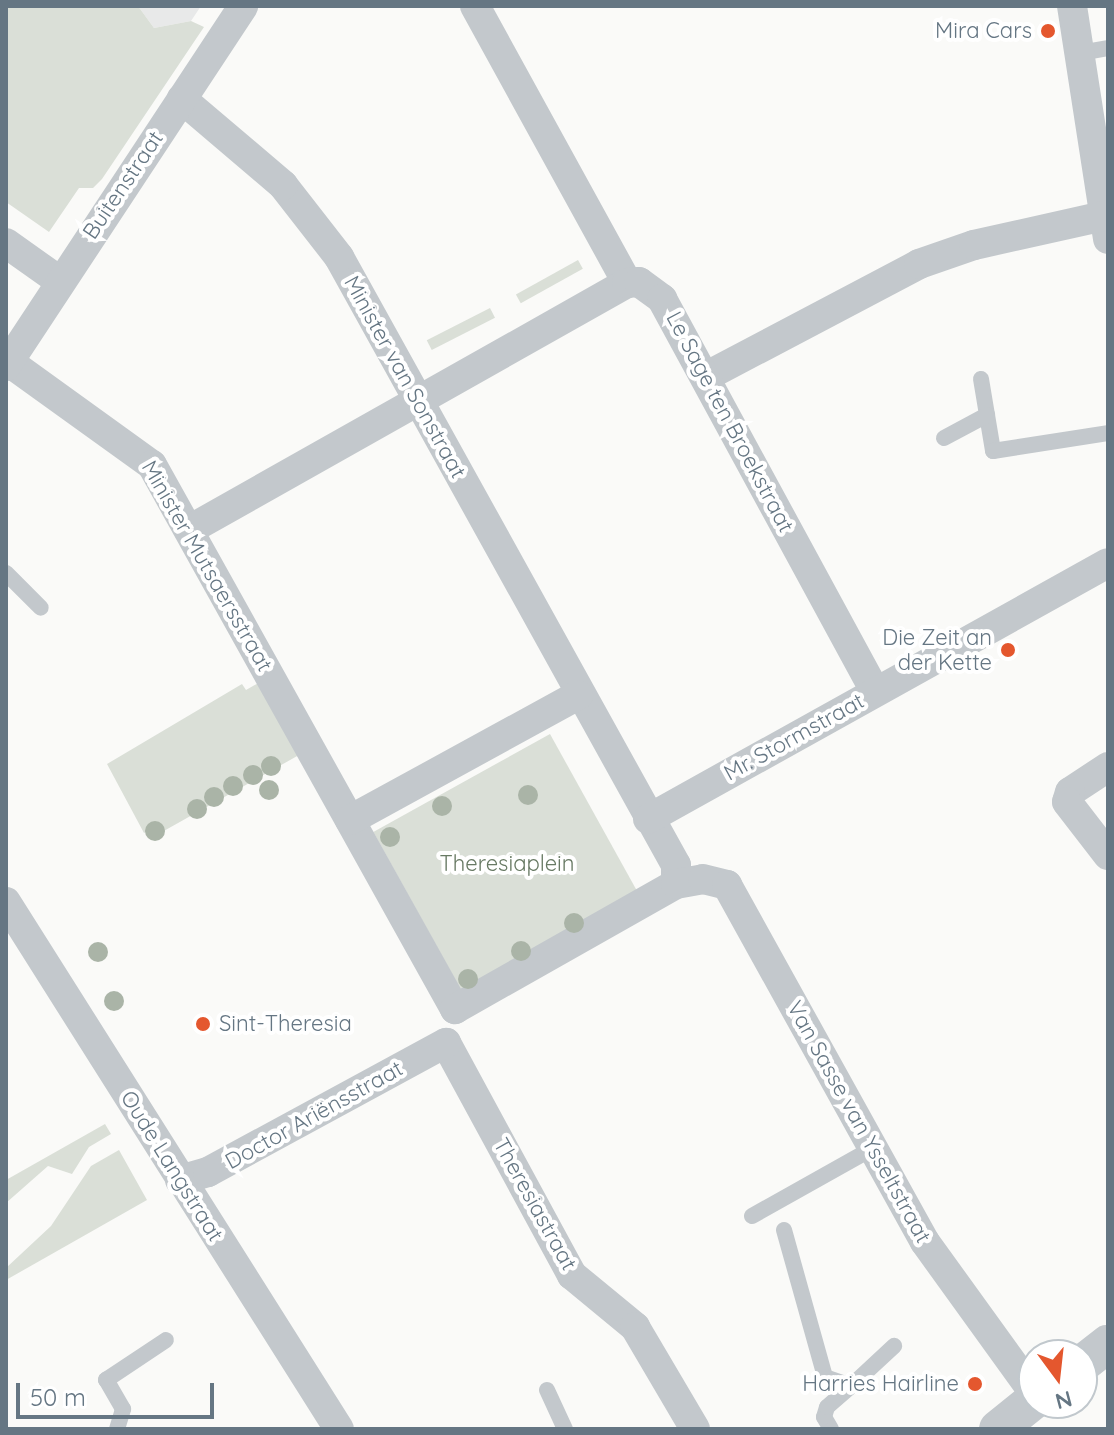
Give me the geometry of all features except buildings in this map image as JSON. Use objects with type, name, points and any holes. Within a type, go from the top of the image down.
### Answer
[{"type":"street","name":"Buitenstraat","points":[[8,364],[58,280],[243,6]]},
{"type":"street","points":[[189,530],[627,283],[475,6]]},
{"type":"street","points":[[705,377],[919,264],[974,245],[1107,223],[1094,50],[1072,6]]},
{"type":"street","name":"Minister van Sonstraat","points":[[182,99],[259,161],[307,211],[353,281],[578,695]]},
{"type":"street","points":[[6,243],[58,280]]},
{"type":"street","name":"Le Sage ten Broekstraat","points":[[627,283],[645,284],[662,299],[875,691]]},
{"type":"street","name":"Minister Mutsaersstraat","points":[[8,364],[146,457],[350,820]]},
{"type":"street","name":"Mr. Stormstraat","points":[[648,819],[1108,563]]},
{"type":"street","points":[[446,1043],[455,1009],[350,820],[578,695],[676,865],[676,884],[455,1009]]},
{"type":"street","points":[[1108,767],[1070,792],[1067,802],[1108,855]]},
{"type":"street","name":"Van Sasse van Ysseltstraat","points":[[676,884],[703,879],[727,885],[925,1242],[1018,1371]]},
{"type":"street","name":"Oude Langstraat","points":[[6,902],[330,1426]]},
{"type":"street","name":"Doctor Ariënsstraat","points":[[180,1180],[208,1172],[446,1043]]},
{"type":"street","name":"Theresiastraat","points":[[446,1043],[572,1275],[635,1327],[695,1429]]},
{"type":"street","points":[[998,1429],[1018,1413]]},
{"type":"lane","points":[[981,379],[993,451],[1108,433]]},
{"type":"lane","points":[[944,438],[987,415]]},
{"type":"lane","points":[[6,573],[41,608]]},
{"type":"lane","points":[[752,1216],[873,1148]]},
{"type":"lane","points":[[784,1230],[825,1377],[851,1386]]},
{"type":"lane","points":[[117,1429],[123,1409],[106,1380],[166,1340]]},
{"type":"lane","points":[[831,1429],[824,1417],[827,1407],[894,1346]]},
{"type":"lane","points":[[547,1390],[565,1429]]},
{"type":"shaded area","points":[[138,6],[201,6],[191,21],[154,28]]},
{"type":"green space","points":[[6,6],[138,6],[154,28],[191,21],[204,27],[102,179],[93,188],[79,188],[49,232],[6,202]]},
{"type":"green space","points":[[578,260],[583,269],[521,303],[516,294]]},
{"type":"green space","points":[[490,308],[495,318],[432,350],[427,340]]},
{"type":"green space","points":[[260,682],[299,755],[162,832],[157,826],[144,833],[107,764],[242,684],[246,690]]},
{"type":"green space","name":"Theresiaplein","points":[[550,734],[640,896],[463,994],[373,832]]},
{"type":"green space","points":[[105,1124],[111,1134],[89,1147],[72,1174],[48,1166],[6,1203],[6,1180]]},
{"type":"green space","points":[[119,1150],[147,1200],[6,1280],[6,1268],[51,1226],[91,1166]]},
{"type":"place","name":"Mira Cars","points":[[1048,31]]},
{"type":"place","name":"Die Zeit an der Kette","points":[[1008,650]]},
{"type":"place","name":"Sint-Theresia","points":[[203,1024]]},
{"type":"place","name":"Harries Hairline","points":[[975,1384]]}]
